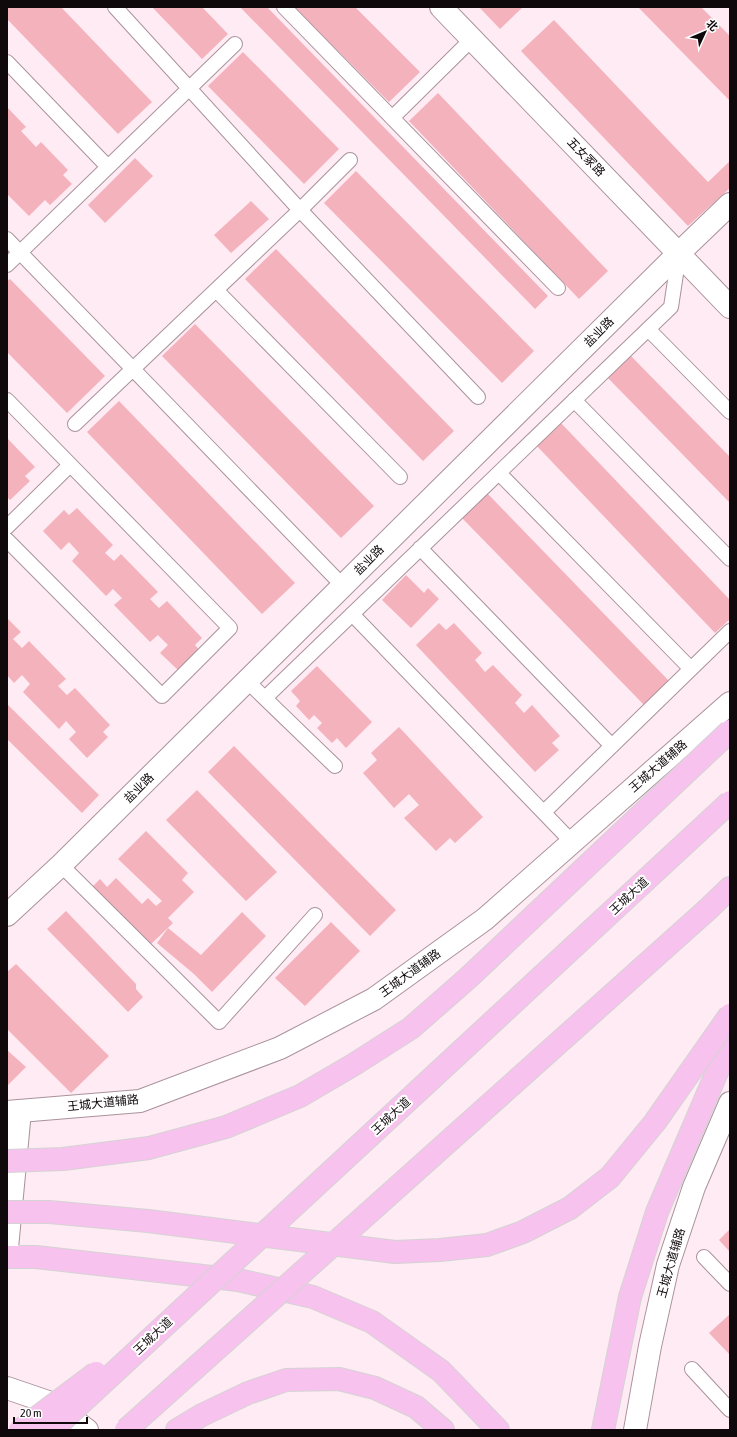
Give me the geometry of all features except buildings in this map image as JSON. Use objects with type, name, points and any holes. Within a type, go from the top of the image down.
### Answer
[{"type":"highway","points":[[7,1161],[63,1159],[149,1148],[226,1127],[300,1096],[353,1065],[411,1028],[468,978],[730,731]]},
{"type":"highway","name":"王城大道","points":[[52,1430],[730,802]]},
{"type":"highway","points":[[126,1430],[730,888]]},
{"type":"highway","points":[[7,1212],[49,1212],[148,1221],[395,1252],[440,1250],[487,1245],[523,1232],[570,1208],[610,1177],[655,1122],[730,1015]]},
{"type":"highway","points":[[603,1430],[630,1297],[657,1212],[720,1065],[730,1046]]},
{"type":"highway","points":[[7,1257],[36,1257],[238,1280],[313,1296],[372,1322],[441,1370],[498,1430]]},
{"type":"highway","points":[[20,1430],[74,1389],[163,1326]]},
{"type":"highway","points":[[177,1430],[202,1415],[248,1393],[286,1380],[339,1379],[375,1388],[416,1407],[443,1430]]},
{"type":"street","name":"五女冢路","points":[[441,7],[730,307]]},
{"type":"street","name":"盐业路","points":[[7,915],[61,865],[730,204]]},
{"type":"street","name":"王城大道辅路","points":[[14,1112],[140,1101],[280,1048],[374,1000],[485,919],[730,702]]},
{"type":"street","name":"王城大道辅路","points":[[635,1430],[650,1346],[668,1265],[694,1187],[730,1103]]},
{"type":"street","points":[[7,1248],[14,1112]]},
{"type":"street","points":[[7,1388],[51,1403],[87,1430]]},
{"type":"lane","points":[[115,7],[300,210],[478,397]]},
{"type":"lane","points":[[284,7],[558,288]]},
{"type":"lane","points":[[392,118],[472,39]]},
{"type":"lane","points":[[7,264],[235,44]]},
{"type":"lane","points":[[7,62],[108,167]]},
{"type":"lane","points":[[75,424],[300,210],[350,160]]},
{"type":"lane","points":[[7,239],[343,586]]},
{"type":"lane","points":[[265,698],[671,307],[679,253]]},
{"type":"lane","points":[[216,290],[400,477]]},
{"type":"lane","points":[[648,329],[730,412]]},
{"type":"lane","points":[[7,400],[230,628],[162,696],[7,540]]},
{"type":"lane","points":[[574,400],[730,559]]},
{"type":"lane","points":[[7,527],[70,465]]},
{"type":"lane","points":[[499,473],[691,669]]},
{"type":"lane","points":[[420,548],[612,746]]},
{"type":"lane","points":[[352,614],[572,842]]},
{"type":"lane","points":[[544,812],[730,631]]},
{"type":"lane","points":[[247,681],[335,766]]},
{"type":"lane","points":[[61,865],[219,1022],[315,915]]},
{"type":"lane","points":[[704,1258],[730,1284]]},
{"type":"lane","points":[[692,1369],[730,1410]]}]
